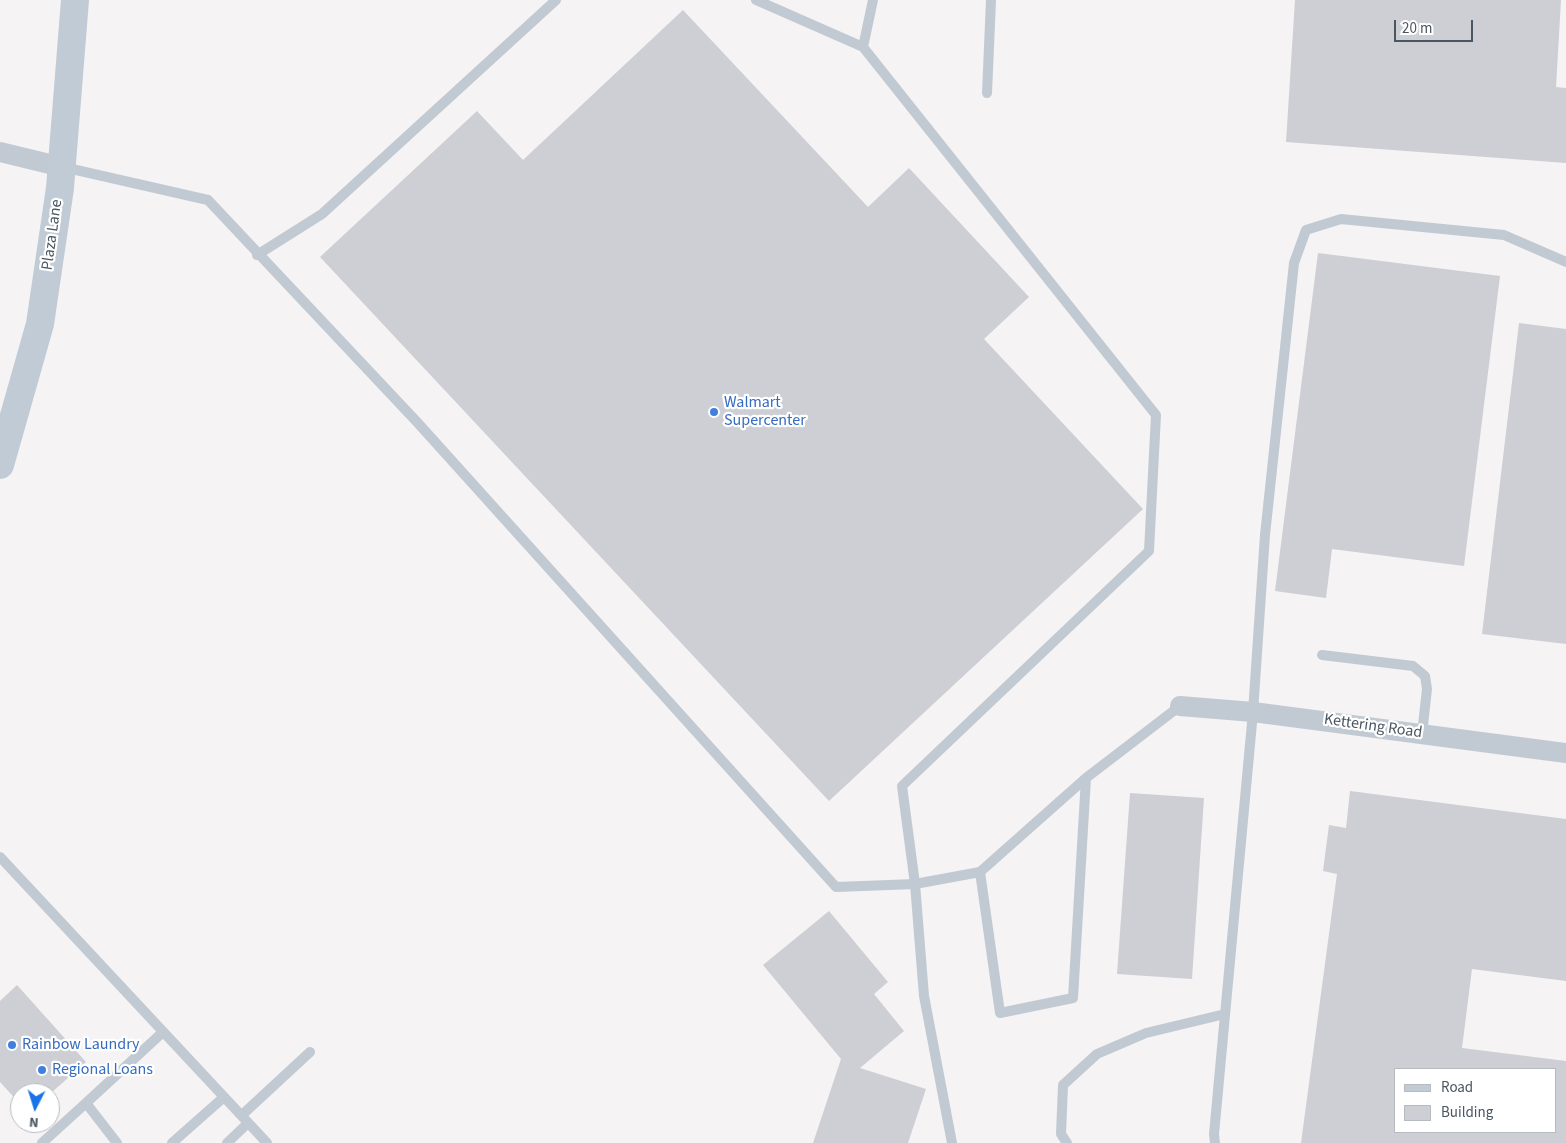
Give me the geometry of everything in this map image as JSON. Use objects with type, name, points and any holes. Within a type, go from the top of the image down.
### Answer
[{"type":"street","name":"Plaza Lane","points":[[0,465],[40,324],[62,167],[75,0]]},
{"type":"street","points":[[0,152],[62,167]]},
{"type":"street","name":"Kettering Road","points":[[1180,706],[1253,712],[1566,753]]},
{"type":"lane","points":[[257,255],[322,214],[556,0]]},
{"type":"lane","points":[[756,0],[863,47],[1156,415],[1149,551],[902,786],[915,884],[924,996],[952,1143]]},
{"type":"lane","points":[[863,47],[873,0]]},
{"type":"lane","points":[[987,93],[991,0]]},
{"type":"lane","points":[[62,167],[208,200],[257,255],[417,422],[836,887],[915,884],[980,872],[1086,778],[1180,706]]},
{"type":"lane","points":[[1215,1143],[1214,1134],[1253,712],[1258,619],[1269,496],[1294,262],[1306,230],[1341,219],[1504,235],[1566,262]]},
{"type":"lane","points":[[1322,655],[1413,666],[1425,676],[1427,689],[1422,734]]},
{"type":"lane","points":[[980,872],[1000,1013],[1074,998],[1086,778]]},
{"type":"lane","points":[[0,857],[267,1143]]},
{"type":"lane","points":[[1067,1143],[1061,1134],[1063,1085],[1097,1054],[1146,1034],[1225,1014]]},
{"type":"lane","points":[[42,1143],[162,1032]]},
{"type":"lane","points":[[227,1143],[245,1119],[310,1052]]},
{"type":"lane","points":[[172,1143],[224,1096]]},
{"type":"lane","points":[[86,1103],[117,1143]]},
{"type":"building","points":[[1295,0],[1561,0],[1556,87],[1566,88],[1566,163],[1286,142]]},
{"type":"building","points":[[683,10],[868,207],[909,168],[1029,297],[984,339],[1143,509],[829,801],[320,257],[477,111],[523,160]]},
{"type":"building","points":[[1318,253],[1500,276],[1464,566],[1332,549],[1326,598],[1275,591]]},
{"type":"building","points":[[1519,323],[1566,329],[1566,644],[1482,634]]},
{"type":"building","points":[[1350,791],[1566,819],[1566,981],[1472,969],[1462,1048],[1566,1061],[1566,1143],[1301,1143],[1337,874],[1323,871],[1329,825],[1346,828]]},
{"type":"building","points":[[1130,793],[1204,798],[1192,979],[1117,974]]},
{"type":"building","points":[[829,911],[888,982],[874,994],[904,1031],[860,1068],[926,1089],[908,1143],[813,1143],[841,1059],[763,965]]},
{"type":"building","points":[[17,985],[86,1062],[60,1085],[60,1083],[10,1083],[10,1093],[0,1082],[0,1001]]},
{"type":"place","name":"Walmart Supercenter","points":[[714,412]]},
{"type":"place","name":"Rainbow Laundry","points":[[12,1045]]},
{"type":"place","name":"Regional Loans","points":[[42,1070]]}]
